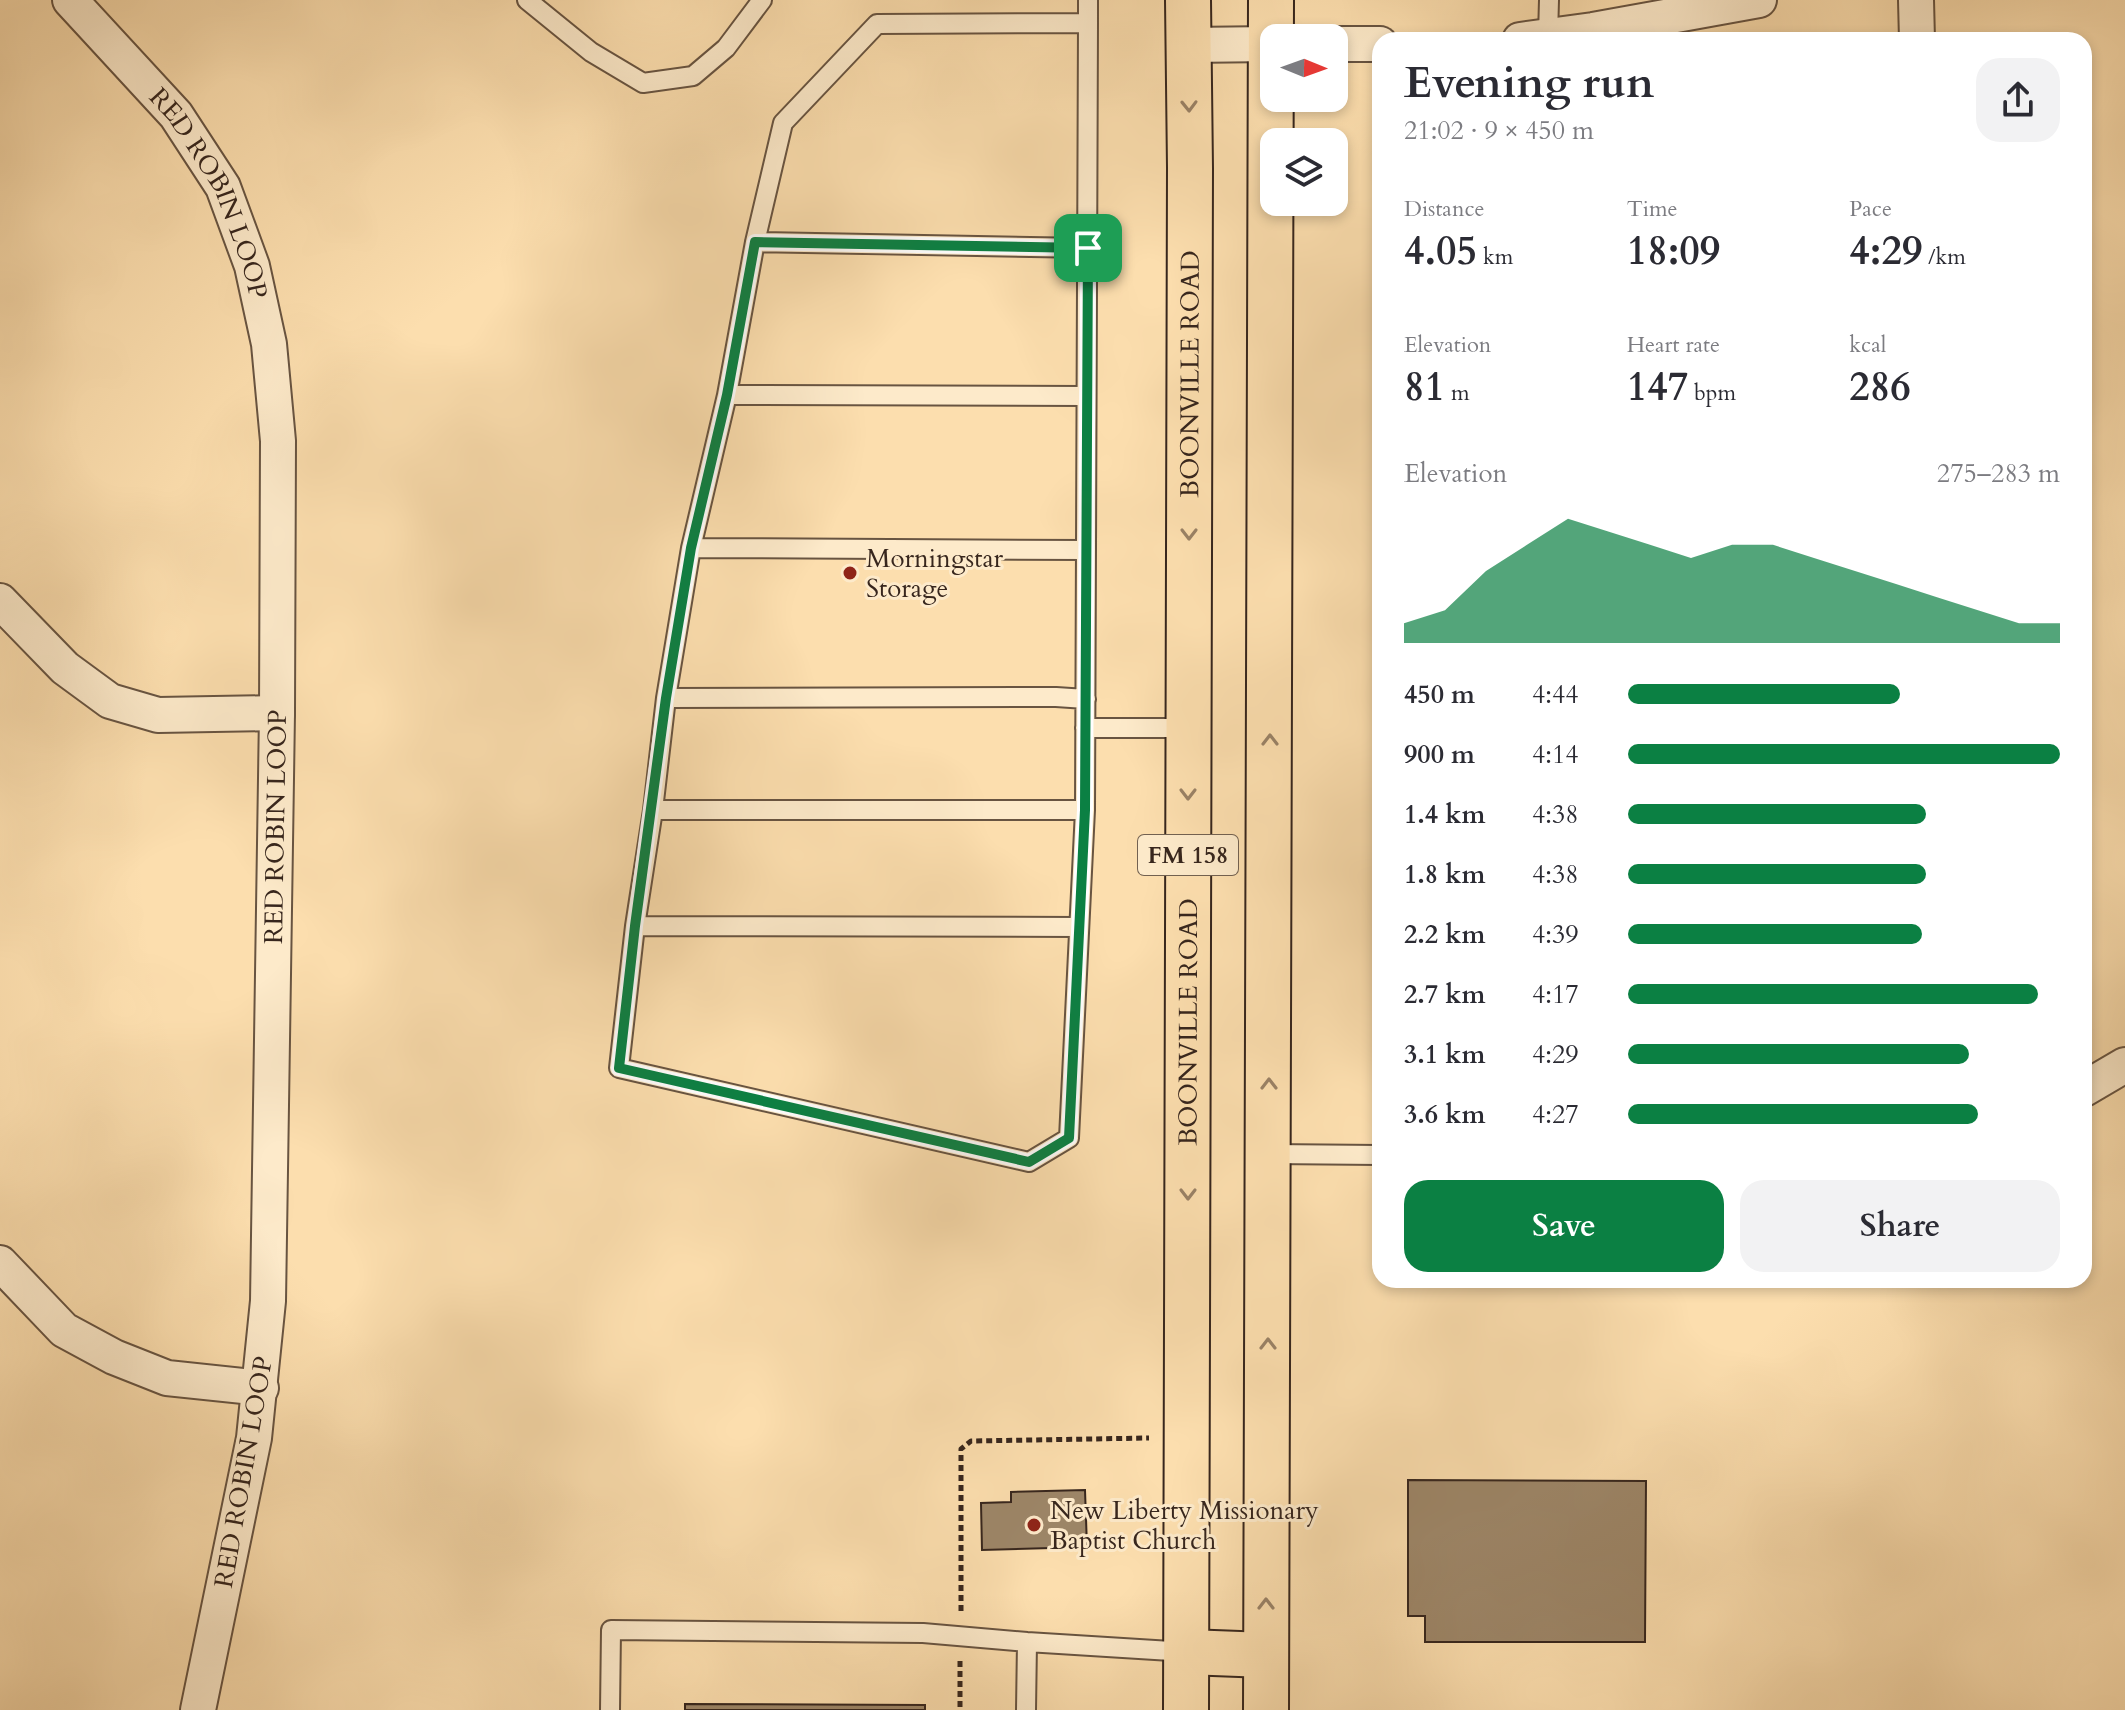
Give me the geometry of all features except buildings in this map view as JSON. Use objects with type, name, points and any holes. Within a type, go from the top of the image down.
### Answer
[{"type":"main road","name":"BOONVILLE ROAD","points":[[1186,1710],[1188,0]]},
{"type":"main road","name":"FM 158","points":[[1271,0],[1272,24]]},
{"type":"main road","name":"FM 158","points":[[1266,1710],[1272,112]]},
{"type":"main road","points":[[1187,1652],[1266,1655]]},
{"type":"street","name":"RED ROBIN LOOP","points":[[70,0],[176,115],[223,187],[252,266],[269,344],[278,441],[268,1301],[254,1438],[198,1710]]},
{"type":"street","points":[[1570,32],[1759,0]]},
{"type":"street","points":[[1916,0],[1917,32]]},
{"type":"street","points":[[1188,45],[1260,44]]},
{"type":"street","points":[[1348,44],[1372,44]]},
{"type":"street","points":[[0,601],[65,668],[110,701],[158,715],[277,713]]},
{"type":"street","points":[[2092,1084],[2125,1065]]},
{"type":"street","points":[[0,1263],[64,1330],[114,1357],[167,1378],[261,1388]]},
{"type":"lane","points":[[527,0],[591,52],[643,83],[693,76],[726,48],[762,0]]},
{"type":"lane","points":[[1088,0],[1088,23],[1088,248],[1085,810],[1069,1138],[1029,1162],[619,1068],[666,698],[691,548],[727,395],[755,242],[783,123],[877,24],[1088,23]]},
{"type":"lane","points":[[1536,32],[1549,0]]},
{"type":"lane","points":[[755,242],[1088,248]]},
{"type":"lane","points":[[727,395],[1086,396]]},
{"type":"lane","points":[[691,548],[1086,550]]},
{"type":"lane","points":[[666,698],[1086,699]]},
{"type":"lane","points":[[1085,728],[1189,728]]},
{"type":"lane","points":[[653,810],[1085,810]]},
{"type":"lane","points":[[635,926],[1079,927]]},
{"type":"lane","points":[[1269,1154],[1372,1155]]},
{"type":"lane","points":[[610,1710],[611,1630],[923,1633],[1187,1652]]},
{"type":"lane","points":[[1026,1710],[1027,1642]]},
{"type":"path","points":[[962,1606],[961,1449],[971,1441],[1150,1438]]},
{"type":"path","points":[[960,1662],[960,1710]]},
{"type":"place","name":"Morningstar Storage","points":[[850,573]]},
{"type":"place","name":"New Liberty Missionary Baptist Church","points":[[1034,1525]]},
{"type":"route","points":[[755,242],[1088,248],[1085,810],[1069,1138],[1029,1162],[619,1068],[666,698],[691,548],[727,395],[755,242]]}]
